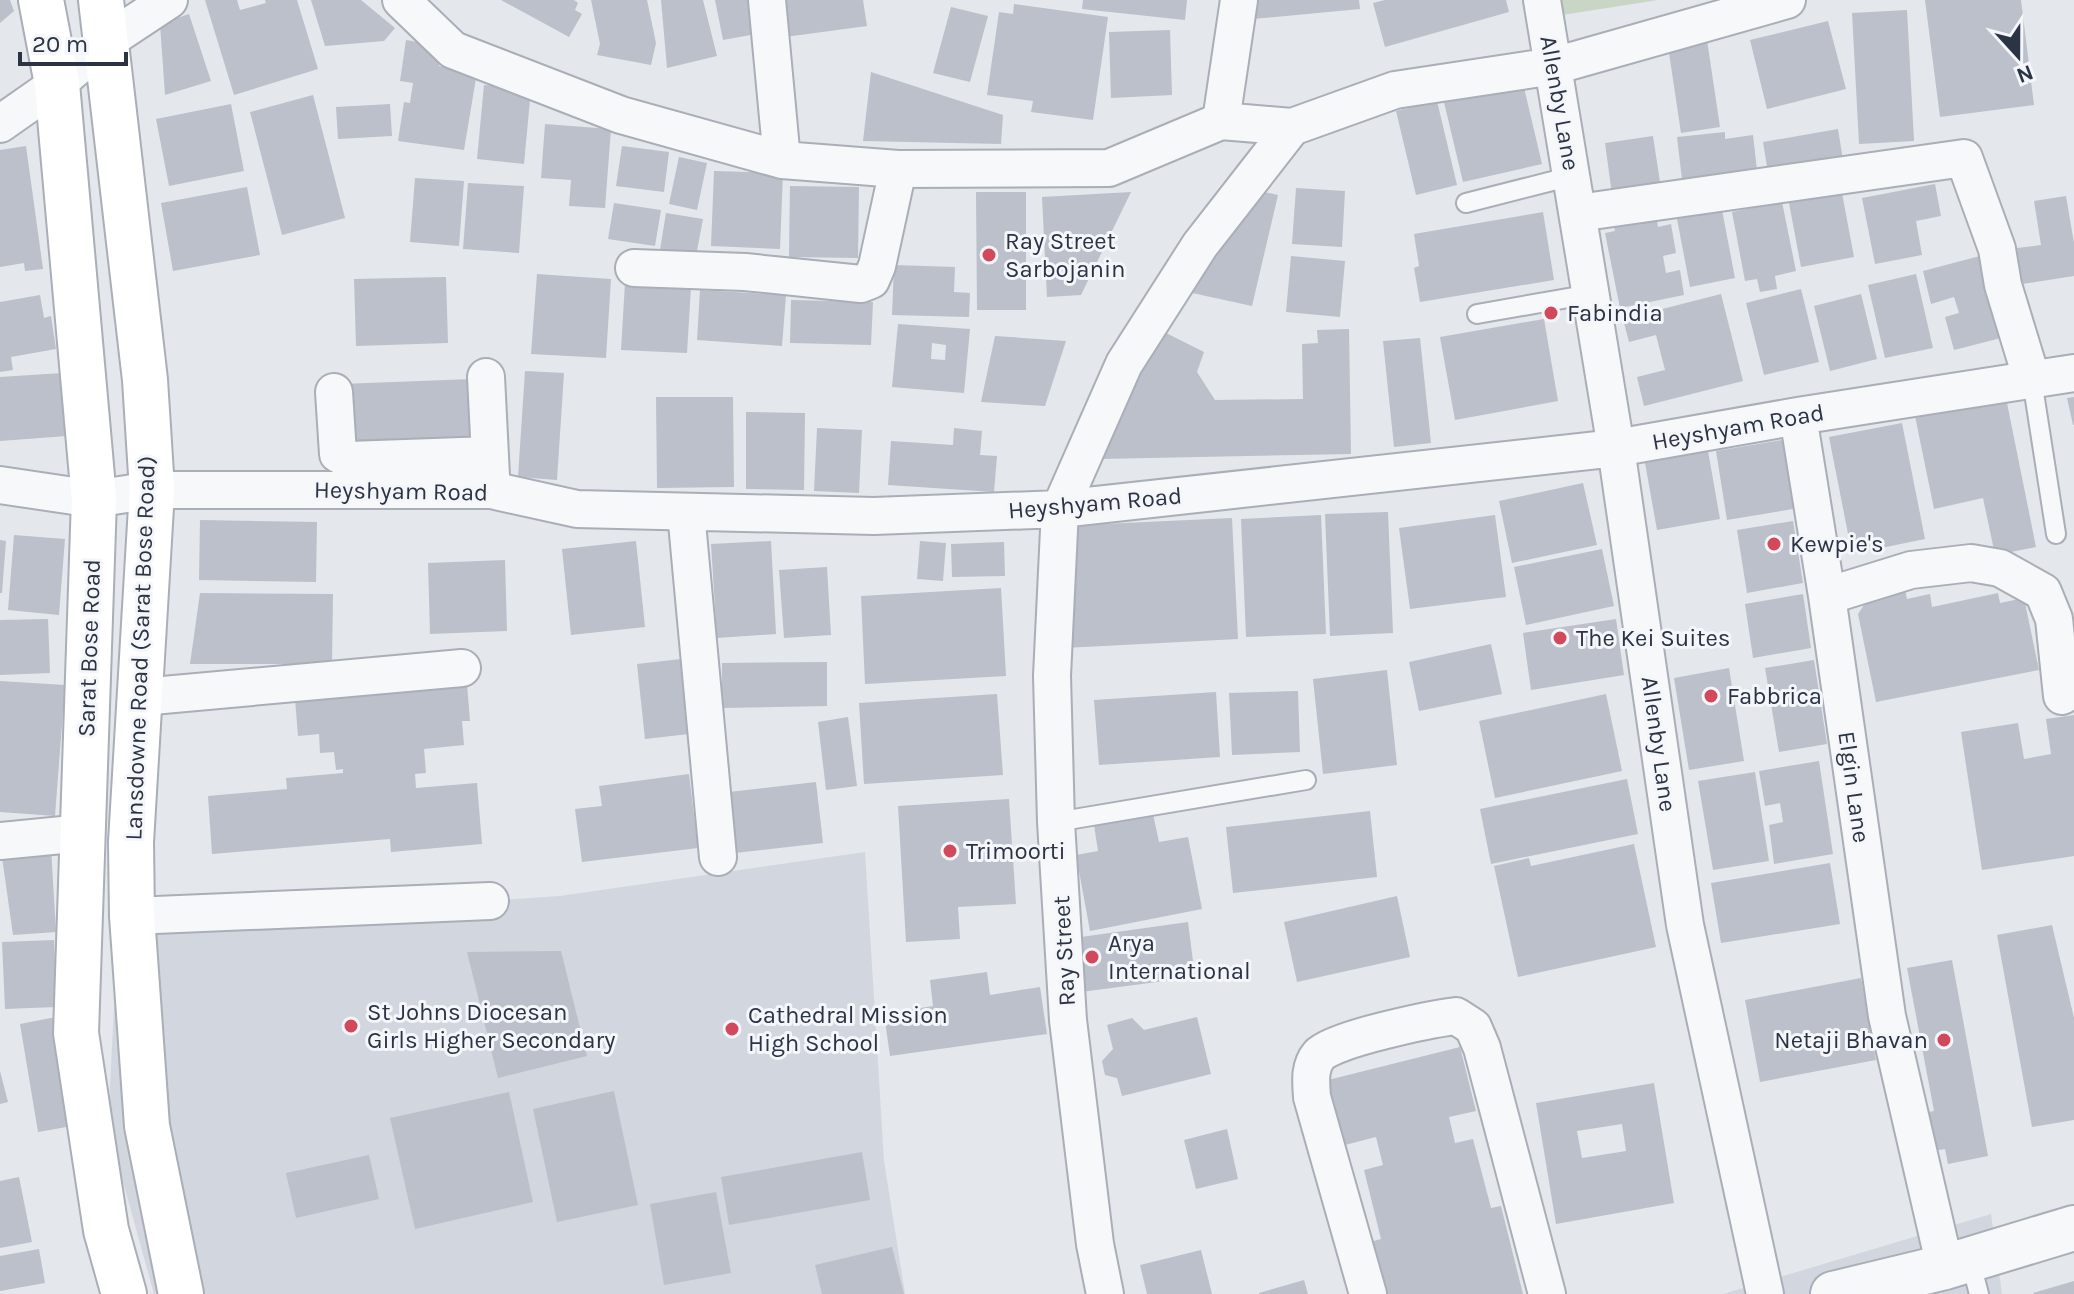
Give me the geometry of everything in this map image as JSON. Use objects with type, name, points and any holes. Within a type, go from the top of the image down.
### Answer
[{"type":"main road","name":"Sarat Bose Road","points":[[41,0],[57,84],[94,499],[76,1033],[106,1230],[124,1294]]},
{"type":"main road","name":"Lansdowne Road (Sarat Bose Road)","points":[[104,20],[145,380],[152,490],[131,842],[132,916],[147,1126],[181,1294]]},
{"type":"street","points":[[0,124],[57,84],[104,20],[169,0]]},
{"type":"street","points":[[401,0],[453,50],[621,115],[782,160],[898,169],[1109,168],[1221,121],[1292,127],[1395,90],[1554,66],[1787,0]]},
{"type":"street","points":[[767,0],[782,160]]},
{"type":"street","points":[[1221,121],[1239,0]]},
{"type":"street","name":"Allenby Lane","points":[[1542,0],[1616,448],[1685,925],[1765,1294]]},
{"type":"street","points":[[1060,509],[1124,364],[1200,245],[1292,127]]},
{"type":"street","points":[[1578,213],[1964,158],[1997,249],[2003,285],[2032,380]]},
{"type":"street","points":[[634,268],[745,272],[861,284],[871,280],[877,266],[898,169]]},
{"type":"street","name":"Heyshyam Road","points":[[0,485],[94,499],[152,490],[350,475],[490,472],[577,509],[874,516],[1060,509],[1616,448],[2074,373]]},
{"type":"street","points":[[486,377],[490,472]]},
{"type":"street","points":[[334,392],[338,454],[350,475]]},
{"type":"street","name":"Elgin Lane","points":[[1798,416],[1887,1016],[1965,1274]]},
{"type":"street","name":"Ray Street","points":[[1060,509],[1052,676],[1056,822],[1068,1020],[1095,1244],[1105,1294]]},
{"type":"street","points":[[686,512],[718,857]]},
{"type":"street","points":[[1827,596],[1911,570],[1971,563],[2000,568],[2043,592],[2054,619],[2062,696]]},
{"type":"street","points":[[141,697],[462,668]]},
{"type":"street","points":[[0,841],[83,833]]},
{"type":"street","points":[[132,916],[490,901]]},
{"type":"street","points":[[1368,1294],[1312,1097],[1310,1076],[1320,1054],[1339,1044],[1456,1016],[1473,1027],[1482,1048],[1547,1294]]},
{"type":"street","points":[[1833,1294],[1965,1274],[2074,1228]]},
{"type":"lane","points":[[1466,203],[1572,176]]},
{"type":"lane","points":[[1477,314],[1591,294]]},
{"type":"lane","points":[[2032,380],[2056,534]]},
{"type":"lane","points":[[1056,822],[1306,780]]},
{"type":"shaded area","name":"St Johns Diocesan Girls Higher Secondary","points":[[865,852],[884,1161],[905,1294],[154,1294],[108,1127],[118,925],[560,896]]},
{"type":"shaded area","points":[[1991,1214],[2002,1294],[1723,1294]]},
{"type":"green space","points":[[1553,0],[1658,0],[1556,16]]},
{"type":"building","points":[[0,0],[10,0],[14,11],[0,23]]},
{"type":"building","points":[[205,0],[237,0],[240,10],[266,3],[265,0],[297,0],[318,69],[234,95]]},
{"type":"building","points":[[311,0],[361,0],[395,28],[384,41],[325,46]]},
{"type":"building","points":[[501,0],[574,0],[578,3],[575,10],[582,14],[569,37]]},
{"type":"building","points":[[591,0],[647,0],[656,43],[651,65],[597,55],[600,44]]},
{"type":"building","points":[[661,0],[703,0],[717,56],[667,68]]},
{"type":"building","points":[[715,0],[749,0],[756,34],[723,40]]},
{"type":"building","points":[[780,0],[863,0],[867,26],[785,37]]},
{"type":"building","points":[[1083,0],[1187,0],[1185,20],[1082,9]]},
{"type":"building","points":[[1251,0],[1359,0],[1360,9],[1253,19]]},
{"type":"building","points":[[1385,0],[1506,0],[1509,12],[1385,47],[1373,3]]},
{"type":"building","points":[[1925,0],[2021,0],[2034,105],[1940,117]]},
{"type":"building","points":[[1014,4],[1108,17],[1093,120],[1031,112],[1033,101],[987,95],[999,12],[1013,14]]},
{"type":"building","points":[[951,7],[988,16],[970,82],[933,73]]},
{"type":"building","points":[[1907,10],[1914,141],[1859,144],[1852,13]]},
{"type":"building","points":[[189,14],[211,81],[165,95],[160,24]]},
{"type":"building","points":[[1828,21],[1846,89],[1767,109],[1750,40]]},
{"type":"building","points":[[1170,30],[1172,95],[1111,98],[1109,32]]},
{"type":"building","points":[[406,40],[442,46],[439,66],[477,72],[464,150],[398,141],[404,102],[410,103],[413,83],[400,81]]},
{"type":"building","points":[[1707,40],[1720,127],[1681,133],[1668,46]]},
{"type":"building","points":[[871,72],[1003,115],[1001,144],[863,141]]},
{"type":"building","points":[[1522,79],[1542,164],[1463,182],[1443,98]]},
{"type":"building","points":[[484,85],[531,89],[524,164],[477,159]]},
{"type":"building","points":[[313,95],[345,218],[282,235],[250,112]]},
{"type":"building","points":[[1437,101],[1457,185],[1416,195],[1396,111]]},
{"type":"building","points":[[231,104],[244,171],[169,186],[156,119]]},
{"type":"building","points":[[390,104],[392,136],[338,139],[336,107]]},
{"type":"building","points":[[545,124],[611,129],[605,208],[569,206],[571,180],[541,178]]},
{"type":"building","points":[[1838,129],[1844,166],[1769,179],[1763,142]]},
{"type":"building","points":[[1725,132],[1725,139],[1753,135],[1758,179],[1683,188],[1677,137]]},
{"type":"building","points":[[1653,136],[1662,195],[1613,202],[1605,143]]},
{"type":"building","points":[[26,146],[43,269],[25,271],[24,263],[0,267],[0,150]]},
{"type":"building","points":[[622,146],[669,152],[664,192],[616,186]]},
{"type":"building","points":[[679,157],[707,163],[697,210],[669,204]]},
{"type":"building","points":[[714,171],[783,173],[780,249],[711,246]]},
{"type":"building","points":[[415,178],[464,181],[459,246],[410,242]]},
{"type":"building","points":[[468,183],[524,186],[519,253],[463,249]]},
{"type":"building","points":[[1935,184],[1941,216],[1916,221],[1922,255],[1875,264],[1862,198]]},
{"type":"building","points":[[790,186],[859,187],[858,258],[789,257]]},
{"type":"building","points":[[247,187],[260,255],[173,271],[161,203]]},
{"type":"building","points":[[1296,188],[1345,191],[1342,247],[1292,244]]},
{"type":"building","points":[[1260,191],[1278,195],[1252,306],[1183,291]]},
{"type":"building","points":[[976,192],[1026,192],[1026,310],[977,310]]},
{"type":"building","points":[[1131,192],[1081,295],[1047,297],[1042,197]]},
{"type":"building","points":[[1842,193],[1854,257],[1801,267],[1789,203]]},
{"type":"building","points":[[2066,196],[2074,243],[2074,276],[2022,284],[2017,248],[2041,245],[2034,201]]},
{"type":"building","points":[[1782,202],[1796,271],[1775,276],[1777,289],[1760,292],[1757,279],[1745,281],[1732,212]]},
{"type":"building","points":[[614,203],[661,210],[655,246],[608,239]]},
{"type":"building","points":[[1722,210],[1735,278],[1690,287],[1677,219]]},
{"type":"building","points":[[1543,212],[1554,280],[1420,302],[1414,268],[1419,266],[1414,234]]},
{"type":"building","points":[[666,213],[703,219],[696,256],[660,250]]},
{"type":"building","points":[[1656,214],[1658,227],[1671,224],[1676,253],[1663,256],[1666,273],[1680,270],[1684,295],[1620,308],[1605,233],[1615,231],[1613,222]]},
{"type":"building","points":[[1291,256],[1345,261],[1340,317],[1286,312]]},
{"type":"building","points":[[1980,256],[2001,338],[1954,350],[1945,317],[1959,313],[1954,297],[1931,304],[1923,271]]},
{"type":"building","points":[[894,265],[955,267],[954,292],[970,293],[969,317],[892,315]]},
{"type":"building","points":[[537,274],[611,279],[606,358],[531,354]]},
{"type":"building","points":[[1916,274],[1933,348],[1885,358],[1868,285]]},
{"type":"building","points":[[446,277],[448,343],[356,346],[354,279]]},
{"type":"building","points":[[625,283],[691,287],[687,353],[621,350]]},
{"type":"building","points":[[1801,289],[1819,362],[1764,375],[1746,303]]},
{"type":"building","points":[[700,290],[786,295],[782,346],[697,340]]},
{"type":"building","points":[[1721,294],[1743,381],[1644,406],[1637,377],[1665,370],[1656,335],[1629,342],[1623,319]]},
{"type":"building","points":[[1861,294],[1877,359],[1830,371],[1814,306]]},
{"type":"building","points":[[40,295],[44,318],[51,316],[56,349],[11,357],[13,370],[0,372],[0,302]]},
{"type":"building","points":[[791,300],[873,302],[871,345],[790,343]]},
{"type":"building","points":[[1544,319],[1558,401],[1455,420],[1440,337]]},
{"type":"building","points":[[898,324],[970,329],[964,393],[892,387]],"holes":[[[932,343],[946,345],[945,360],[931,359]]]},
{"type":"building","points":[[1349,329],[1351,454],[1100,459],[1162,331],[1204,352],[1197,372],[1215,400],[1303,399],[1302,344],[1318,343],[1317,330]]},
{"type":"building","points":[[995,336],[1066,341],[1045,406],[981,402]]},
{"type":"building","points":[[1420,338],[1431,443],[1394,447],[1383,341]]},
{"type":"building","points":[[525,371],[564,373],[557,480],[518,477]]},
{"type":"building","points":[[62,373],[67,436],[0,441],[0,377]]},
{"type":"building","points":[[472,379],[474,445],[344,451],[341,384]]},
{"type":"building","points":[[656,397],[733,397],[734,487],[657,488]]},
{"type":"building","points":[[2074,397],[2074,425],[2073,425],[2067,398]]},
{"type":"building","points":[[2006,398],[2036,547],[1995,555],[1983,498],[1934,509],[1915,416]]},
{"type":"building","points":[[746,412],[805,413],[804,490],[746,489]]},
{"type":"building","points":[[1902,423],[1925,539],[1852,554],[1829,437]]},
{"type":"building","points":[[817,428],[862,430],[859,493],[814,491]]},
{"type":"building","points":[[954,428],[982,431],[980,455],[997,456],[994,492],[888,485],[891,441],[953,445]]},
{"type":"building","points":[[1788,439],[1799,508],[1727,520],[1716,451]]},
{"type":"building","points":[[1708,451],[1720,519],[1657,530],[1645,463]]},
{"type":"building","points":[[1583,483],[1597,545],[1512,563],[1499,501]]},
{"type":"building","points":[[1388,512],[1393,633],[1330,636],[1325,514]]},
{"type":"building","points":[[1321,515],[1326,634],[1246,637],[1241,519]]},
{"type":"building","points":[[1495,515],[1506,597],[1410,609],[1399,528]]},
{"type":"building","points":[[1232,518],[1238,639],[1065,648],[1060,526]]},
{"type":"building","points":[[200,520],[317,522],[316,582],[199,580]]},
{"type":"building","points":[[1793,521],[1803,583],[1747,593],[1737,530]]},
{"type":"building","points":[[14,535],[65,539],[59,615],[8,610]]},
{"type":"building","points":[[0,540],[6,541],[2,593],[0,593]]},
{"type":"building","points":[[636,541],[645,627],[571,635],[562,549]]},
{"type":"building","points":[[771,541],[776,634],[717,638],[711,544]]},
{"type":"building","points":[[920,541],[946,543],[943,581],[917,579]]},
{"type":"building","points":[[1004,542],[1005,576],[952,577],[951,544]]},
{"type":"building","points":[[1602,549],[1614,606],[1526,625],[1514,567]]},
{"type":"building","points":[[505,560],[507,631],[430,634],[428,563]]},
{"type":"building","points":[[827,567],[831,635],[784,638],[779,570]]},
{"type":"building","points":[[1001,588],[1006,676],[865,684],[861,596]]},
{"type":"building","points":[[1905,589],[1907,599],[1930,594],[1932,607],[1998,593],[2000,603],[2024,598],[2039,670],[1876,702],[1858,614],[1870,596]]},
{"type":"building","points":[[200,593],[333,594],[332,664],[190,664]]},
{"type":"building","points":[[1803,594],[1811,648],[1753,658],[1745,604]]},
{"type":"building","points":[[48,619],[50,673],[0,675],[0,620]]},
{"type":"building","points":[[1616,619],[1624,675],[1531,690],[1523,633]]},
{"type":"building","points":[[1491,644],[1502,694],[1419,711],[1409,662]]},
{"type":"building","points":[[681,659],[689,734],[645,739],[637,664]]},
{"type":"building","points":[[1814,660],[1827,744],[1779,752],[1765,668]]},
{"type":"building","points":[[827,662],[827,706],[722,708],[722,663]]},
{"type":"building","points":[[1729,668],[1744,761],[1689,770],[1674,678]]},
{"type":"building","points":[[1387,670],[1397,765],[1323,774],[1313,679]]},
{"type":"building","points":[[0,681],[65,685],[55,816],[0,812]]},
{"type":"building","points":[[467,684],[470,721],[462,721],[464,745],[424,749],[426,773],[415,774],[416,788],[477,783],[482,844],[391,852],[390,839],[212,854],[208,796],[287,789],[286,778],[343,773],[343,769],[336,770],[334,752],[320,753],[319,734],[298,736],[295,699]]},
{"type":"building","points":[[1298,691],[1300,752],[1232,755],[1229,693]]},
{"type":"building","points":[[1216,692],[1220,757],[1099,765],[1094,700]]},
{"type":"building","points":[[997,694],[1003,775],[864,784],[859,703]]},
{"type":"building","points":[[1606,694],[1622,771],[1495,798],[1479,721]]},
{"type":"building","points":[[2074,715],[2074,856],[1982,870],[1961,732],[2018,723],[2024,759],[2051,754],[2046,719]]},
{"type":"building","points":[[848,717],[857,786],[826,790],[818,722]]},
{"type":"building","points":[[1819,761],[1833,854],[1774,864],[1769,825],[1783,822],[1780,803],[1765,806],[1759,771]]},
{"type":"building","points":[[1755,772],[1769,861],[1713,870],[1698,781]]},
{"type":"building","points":[[689,774],[698,848],[582,862],[575,809],[602,806],[599,786]]},
{"type":"building","points":[[1627,779],[1638,834],[1491,864],[1480,809]]},
{"type":"building","points":[[816,782],[823,843],[735,853],[729,792]]},
{"type":"building","points":[[1009,799],[1016,904],[958,907],[960,939],[906,942],[898,806]]},
{"type":"building","points":[[1370,811],[1377,877],[1233,893],[1226,827]]},
{"type":"building","points":[[1153,814],[1159,842],[1188,837],[1202,909],[1090,931],[1076,855],[1098,851],[1094,825]]},
{"type":"building","points":[[1634,844],[1656,947],[1518,977],[1494,866],[1529,858],[1531,866]]},
{"type":"building","points":[[51,847],[56,932],[13,935],[1,850]]},
{"type":"building","points":[[1830,863],[1840,924],[1721,943],[1711,883]]},
{"type":"building","points":[[1397,896],[1410,957],[1297,982],[1284,922]]},
{"type":"building","points":[[1188,922],[1195,977],[1081,992],[1074,938]]},
{"type":"building","points":[[2052,925],[2074,1018],[2074,1120],[2032,1127],[1997,935]]},
{"type":"building","points":[[54,940],[57,1007],[5,1009],[2,942]]},
{"type":"building","points":[[561,951],[587,1056],[498,1078],[467,952]]},
{"type":"building","name":"Netaji Bhavan","points":[[1952,960],[1988,1156],[1948,1164],[1945,1149],[1919,1153],[1912,1115],[1934,1111],[1907,968]]},
{"type":"building","points":[[987,972],[990,995],[1040,987],[1047,1034],[890,1056],[884,1014],[933,1006],[930,980]]},
{"type":"building","points":[[1861,978],[1876,1060],[1760,1082],[1745,1000]]},
{"type":"building","points":[[61,1016],[72,1126],[38,1132],[20,1024]]},
{"type":"building","points":[[1197,1017],[1211,1074],[1122,1096],[1117,1078],[1105,1075],[1102,1061],[1113,1049],[1107,1025],[1132,1018],[1144,1030]]},
{"type":"building","points":[[1460,1047],[1476,1111],[1449,1117],[1455,1143],[1473,1139],[1491,1208],[1501,1206],[1523,1294],[1378,1294],[1366,1243],[1381,1239],[1364,1170],[1383,1165],[1376,1137],[1341,1146],[1324,1081]]},
{"type":"building","points":[[0,1071],[8,1102],[0,1104]]},
{"type":"building","points":[[1654,1083],[1674,1203],[1556,1224],[1536,1103]],"holes":[[[1622,1124],[1626,1151],[1582,1158],[1577,1131]]]},
{"type":"building","points":[[614,1091],[638,1205],[557,1222],[533,1109]]},
{"type":"building","points":[[509,1092],[533,1202],[415,1229],[390,1118]]},
{"type":"building","points":[[1227,1129],[1238,1179],[1196,1189],[1184,1140]]},
{"type":"building","points":[[862,1152],[870,1200],[729,1225],[721,1177]]},
{"type":"building","points":[[369,1155],[379,1199],[296,1218],[286,1173]]},
{"type":"building","points":[[19,1177],[32,1242],[0,1248],[0,1181]]},
{"type":"building","points":[[716,1192],[731,1273],[664,1285],[650,1204]]},
{"type":"building","points":[[892,1247],[904,1294],[822,1294],[815,1265]]},
{"type":"building","points":[[39,1249],[45,1283],[0,1291],[0,1256]]},
{"type":"building","points":[[1201,1250],[1212,1294],[1147,1294],[1140,1265]]},
{"type":"building","points":[[1304,1280],[1308,1294],[1259,1294],[1259,1293]]},
{"type":"building","points":[[2074,1281],[2074,1294],[2033,1293]]},
{"type":"place","name":"Ray Street Sarbojanin","points":[[989,255]]},
{"type":"place","name":"Fabindia","points":[[1551,313]]},
{"type":"place","name":"Kewpie's","points":[[1774,544]]},
{"type":"place","name":"The Kei Suites","points":[[1560,638]]},
{"type":"place","name":"Fabbrica","points":[[1711,696]]},
{"type":"place","name":"Trimoorti","points":[[950,851]]},
{"type":"place","name":"Arya International","points":[[1092,957]]},
{"type":"place","name":"St Johns Diocesan Girls Higher Secondary","points":[[351,1026]]},
{"type":"place","name":"Cathedral Mission High School","points":[[732,1029]]},
{"type":"place","name":"Netaji Bhavan","points":[[1944,1040]]}]
